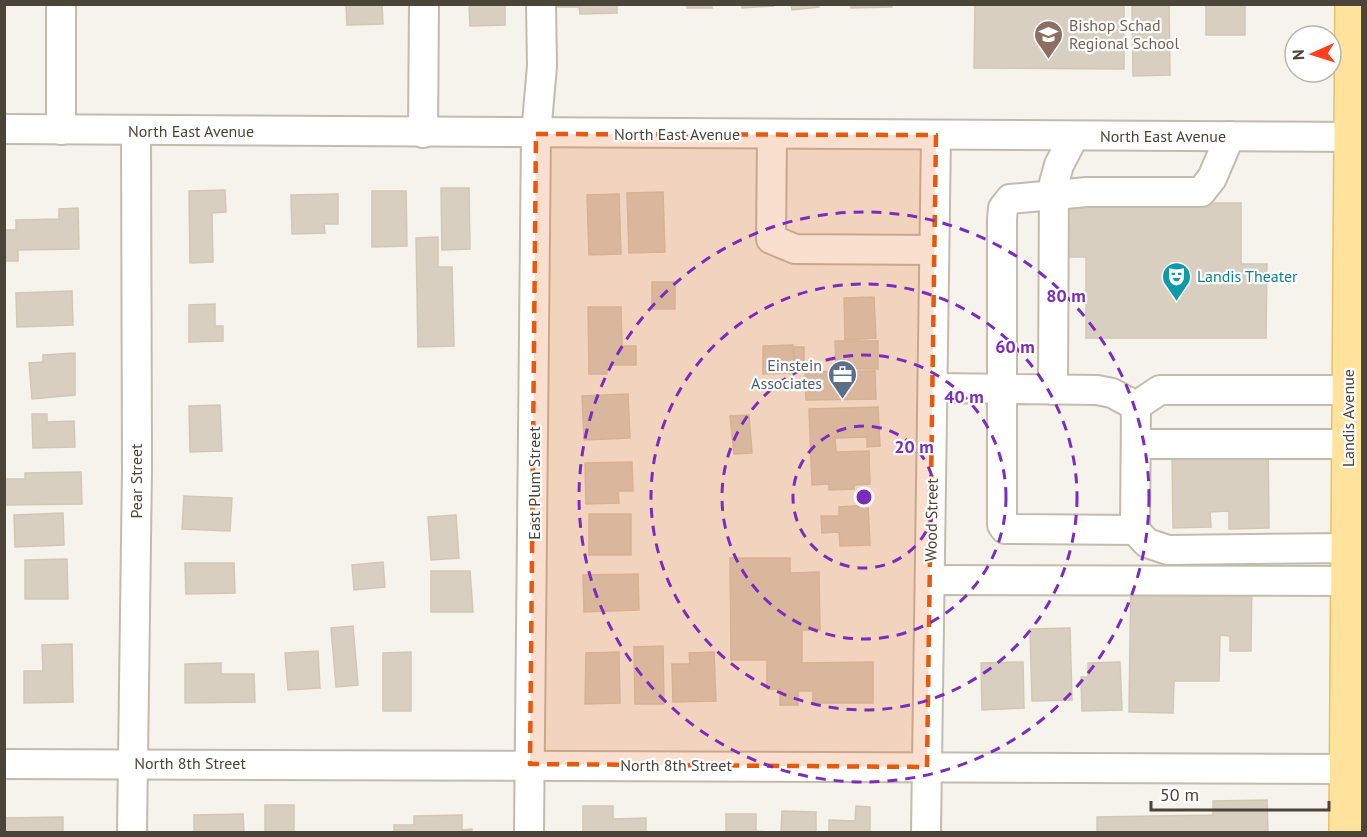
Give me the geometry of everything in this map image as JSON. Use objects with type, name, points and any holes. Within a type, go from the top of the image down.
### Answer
[{"type":"main road","name":"Landis Avenue","points":[[1346,832],[1354,769],[1348,581],[1347,444],[1356,137],[1355,23]]},
{"type":"street","points":[[61,4],[61,130]]},
{"type":"street","points":[[423,133],[424,4]]},
{"type":"street","name":"East Plum Street","points":[[529,832],[536,134],[542,66],[542,4]]},
{"type":"street","name":"North East Avenue","points":[[4,129],[536,134],[1356,137]]},
{"type":"street","name":"Pear Street","points":[[132,832],[137,469],[136,130]]},
{"type":"street","points":[[772,134],[771,238],[795,249],[934,250]]},
{"type":"street","name":"Wood Street","points":[[926,832],[936,135]]},
{"type":"street","points":[[1053,390],[1055,174],[1074,136]]},
{"type":"street","points":[[1135,530],[1005,529],[1002,525],[1004,208],[1010,199],[1087,192],[1201,192],[1212,178],[1230,136]]},
{"type":"street","points":[[933,388],[1097,390],[1112,393],[1136,406]]},
{"type":"street","points":[[1136,406],[1160,390],[1348,390]]},
{"type":"street","points":[[1136,406],[1135,530],[1147,543],[1168,550],[1348,548]]},
{"type":"street","points":[[1136,444],[1347,444]]},
{"type":"street","points":[[930,580],[1348,581]]},
{"type":"street","name":"North 8th Street","points":[[4,764],[1354,769]]},
{"type":"highlighted area","points":[[536,134],[936,135],[927,767],[530,764]]},
{"type":"building","points":[[346,4],[382,4],[383,24],[347,25]]},
{"type":"building","points":[[469,4],[505,4],[505,25],[470,26]]},
{"type":"building","points":[[555,4],[617,4],[617,13],[580,14],[579,7],[555,7]]},
{"type":"building","points":[[687,4],[712,4],[712,8],[687,8]]},
{"type":"building","points":[[742,4],[772,4],[773,6],[742,8]]},
{"type":"building","points":[[791,4],[818,4],[819,7],[792,10]]},
{"type":"building","points":[[851,4],[892,4],[892,7],[851,8]]},
{"type":"building","points":[[975,4],[1124,4],[1124,69],[974,68]]},
{"type":"building","points":[[1132,4],[1169,4],[1170,75],[1133,76]]},
{"type":"building","points":[[1206,4],[1245,4],[1245,35],[1206,35]]},
{"type":"building","points":[[441,188],[469,188],[470,249],[442,250]]},
{"type":"building","points":[[225,190],[226,212],[212,213],[213,262],[190,263],[189,191]]},
{"type":"building","points":[[372,191],[406,191],[407,246],[372,247]]},
{"type":"building","points":[[663,192],[665,252],[629,253],[627,193]]},
{"type":"building","points":[[338,194],[338,224],[324,224],[325,233],[292,234],[291,195]]},
{"type":"building","points":[[619,194],[621,254],[589,255],[587,195]]},
{"type":"building","name":"Landis Theater","points":[[1068,203],[1241,203],[1241,264],[1267,264],[1266,338],[1086,338],[1086,257],[1068,257]]},
{"type":"building","points":[[78,208],[79,249],[18,250],[18,261],[4,261],[4,230],[16,230],[16,220],[59,219],[59,209]]},
{"type":"building","points":[[438,237],[438,267],[452,267],[454,346],[418,347],[416,238]]},
{"type":"building","points":[[652,282],[675,282],[675,309],[652,309]]},
{"type":"building","points":[[72,291],[73,325],[17,327],[16,293]]},
{"type":"building","points":[[874,297],[876,338],[845,340],[844,298]]},
{"type":"building","points":[[215,304],[215,326],[223,326],[223,341],[189,342],[189,305]]},
{"type":"building","points":[[588,307],[621,307],[622,346],[636,346],[636,365],[607,365],[607,374],[589,374]]},
{"type":"building","points":[[835,341],[878,341],[878,369],[836,369]]},
{"type":"building","points":[[793,345],[794,373],[763,374],[763,346]]},
{"type":"building","points":[[794,347],[804,347],[804,366],[795,366]]},
{"type":"building","points":[[75,353],[75,395],[32,399],[29,363],[43,362],[43,355]]},
{"type":"building","points":[[875,371],[876,399],[806,400],[805,372]]},
{"type":"building","points":[[628,394],[630,438],[584,440],[582,396]]},
{"type":"building","points":[[220,405],[222,451],[190,452],[189,406]]},
{"type":"building","points":[[878,407],[880,446],[867,447],[867,437],[835,438],[836,452],[869,451],[870,484],[854,485],[854,489],[829,490],[829,484],[812,485],[809,409]]},
{"type":"building","points":[[32,414],[47,414],[47,422],[74,421],[75,447],[33,448]]},
{"type":"building","points":[[749,415],[752,453],[734,454],[730,416]]},
{"type":"building","points":[[1268,432],[1269,528],[1229,529],[1229,511],[1210,512],[1211,527],[1173,528],[1172,454]]},
{"type":"building","points":[[632,462],[633,491],[618,491],[619,503],[586,504],[585,463]]},
{"type":"building","points":[[81,472],[82,504],[4,505],[4,479],[25,479],[25,473]]},
{"type":"building","points":[[184,496],[232,498],[230,531],[182,529]]},
{"type":"building","points":[[868,505],[870,545],[840,546],[839,532],[822,533],[821,516],[839,516],[839,507]]},
{"type":"building","points":[[63,513],[64,545],[15,547],[14,515]]},
{"type":"building","points":[[589,514],[631,514],[631,555],[589,555]]},
{"type":"building","points":[[456,515],[459,558],[431,560],[428,517]]},
{"type":"building","points":[[730,558],[790,558],[790,573],[819,572],[820,630],[802,630],[802,663],[873,662],[873,703],[813,703],[813,691],[798,691],[798,705],[780,705],[780,689],[767,689],[767,660],[731,660]]},
{"type":"building","points":[[67,559],[68,599],[25,599],[25,560]]},
{"type":"building","points":[[383,562],[385,587],[354,590],[352,565]]},
{"type":"building","points":[[185,563],[234,563],[235,593],[186,594]]},
{"type":"building","points":[[431,571],[470,571],[473,612],[431,612]]},
{"type":"building","points":[[638,574],[639,610],[584,612],[583,575]]},
{"type":"building","points":[[1131,576],[1252,576],[1251,651],[1230,651],[1230,636],[1220,635],[1219,681],[1174,681],[1173,713],[1129,712]]},
{"type":"building","points":[[353,626],[358,685],[336,687],[331,628]]},
{"type":"building","points":[[1070,628],[1072,700],[1032,701],[1030,629]]},
{"type":"building","points":[[72,644],[73,702],[24,703],[24,671],[43,671],[42,645]]},
{"type":"building","points":[[663,646],[664,704],[635,704],[634,647]]},
{"type":"building","points":[[318,651],[320,688],[288,690],[285,653]]},
{"type":"building","points":[[411,652],[411,711],[383,711],[383,653]]},
{"type":"building","points":[[619,652],[620,703],[585,704],[586,653]]},
{"type":"building","points":[[714,652],[716,701],[673,702],[672,664],[690,664],[689,653]]},
{"type":"building","points":[[1023,662],[1024,708],[982,710],[981,663]]},
{"type":"building","points":[[1120,662],[1122,710],[1082,711],[1081,677],[1088,677],[1088,663]]},
{"type":"building","points":[[221,663],[221,674],[254,674],[255,702],[185,703],[185,664]]},
{"type":"building","points":[[1267,800],[1268,832],[1097,832],[1097,817],[1213,815],[1213,801]]},
{"type":"building","points":[[265,805],[294,805],[294,832],[265,832]]},
{"type":"building","points":[[583,806],[613,806],[613,819],[646,818],[646,832],[583,832]]},
{"type":"building","points":[[856,806],[870,807],[870,832],[829,832],[829,820],[855,821]]},
{"type":"building","points":[[782,811],[816,812],[816,832],[781,832]]},
{"type":"building","points":[[243,814],[244,832],[194,832],[194,815]]},
{"type":"building","points":[[726,814],[756,814],[756,831],[766,832],[726,832]]},
{"type":"building","points":[[462,815],[462,830],[472,829],[472,832],[394,832],[394,825],[414,825],[414,816]]},
{"type":"building","points":[[63,817],[63,832],[4,832],[4,818]]},
{"type":"place","name":"Bishop Schad Regional School","points":[[1048,60]]},
{"type":"place","name":"Landis Theater","points":[[1176,302]]},
{"type":"place","name":"Einstein Associates","points":[[843,400]]}]
